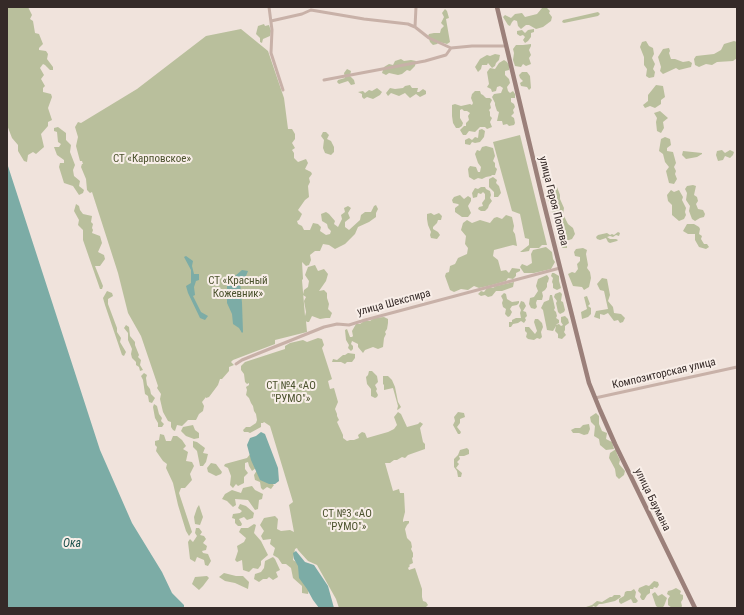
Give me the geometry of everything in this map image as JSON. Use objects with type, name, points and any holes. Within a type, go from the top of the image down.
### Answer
[{"type":"street","points":[[269,7],[272,30],[271,53],[283,90]]},
{"type":"street","points":[[415,26],[416,7]]},
{"type":"street","name":"улица Героя Попова","points":[[497,7],[540,189],[588,378],[595,398]]},
{"type":"street","points":[[271,21],[302,14],[311,9],[364,19],[408,24],[415,26],[429,38],[451,48],[472,46],[506,46]]},
{"type":"street","points":[[324,80],[446,56],[451,48]]},
{"type":"street","name":"улица Шекспира","points":[[236,364],[242,360],[324,327],[337,324],[349,325],[560,268]]},
{"type":"street","name":"Композиторская улица","points":[[595,398],[737,366]]},
{"type":"street","name":"улица Баумана","points":[[595,398],[624,463],[694,608]]},
{"type":"green space","points":[[7,7],[28,7],[32,15],[30,19],[33,21],[35,33],[39,34],[43,44],[39,50],[46,51],[48,54],[47,59],[53,67],[53,70],[50,70],[43,64],[40,68],[44,75],[41,79],[45,86],[43,88],[43,92],[51,94],[52,97],[48,108],[52,120],[48,122],[48,126],[41,134],[44,147],[36,154],[33,152],[28,155],[27,162],[24,161],[18,151],[18,145],[12,138],[7,125]]},
{"type":"green space","points":[[542,7],[548,7],[547,8],[550,11],[549,13],[552,17],[551,21],[543,27],[536,29],[526,25],[521,29],[518,26],[517,21],[514,20],[510,26],[503,17],[505,15],[511,18],[515,14],[522,13],[525,17],[537,14]]},
{"type":"green space","points":[[445,9],[449,18],[446,19],[450,42],[447,44],[439,42],[433,45],[428,36],[429,34],[440,33],[444,26],[441,23],[444,17],[442,13]]},
{"type":"green space","points":[[598,12],[600,14],[598,16],[564,23],[562,22],[563,20]]},
{"type":"green space","points":[[264,24],[265,26],[269,25],[271,31],[270,36],[263,39],[262,43],[256,34],[258,26]]},
{"type":"green space","points":[[241,29],[268,51],[284,98],[288,129],[292,129],[295,134],[295,139],[292,143],[295,148],[292,150],[294,153],[294,158],[298,162],[306,159],[308,163],[305,169],[312,174],[309,178],[309,197],[298,210],[302,214],[297,221],[298,224],[302,226],[304,230],[310,230],[313,223],[318,224],[321,227],[320,231],[326,235],[330,234],[331,231],[327,224],[322,221],[321,214],[326,212],[329,214],[335,221],[334,224],[338,227],[342,219],[341,215],[345,212],[344,208],[348,206],[351,208],[348,213],[350,218],[345,222],[345,227],[349,230],[360,220],[361,215],[365,212],[371,212],[376,205],[378,209],[376,217],[358,227],[355,234],[345,244],[335,249],[329,245],[323,244],[320,251],[315,251],[310,255],[311,260],[309,265],[306,266],[302,262],[303,294],[304,290],[308,287],[309,281],[305,275],[308,267],[315,265],[318,271],[324,269],[328,274],[326,281],[319,291],[324,290],[327,293],[329,304],[328,309],[332,313],[330,318],[320,319],[312,316],[309,322],[306,321],[307,332],[275,340],[275,344],[233,360],[231,362],[234,365],[229,367],[229,371],[222,379],[220,379],[218,385],[209,397],[206,397],[202,402],[204,406],[203,411],[199,414],[196,420],[188,420],[182,426],[177,425],[175,431],[171,427],[171,422],[168,421],[163,412],[160,399],[161,394],[157,388],[158,386],[141,336],[128,313],[118,273],[92,192],[90,193],[87,190],[86,179],[81,167],[83,164],[82,161],[80,161],[76,146],[78,137],[75,127],[78,122],[81,123],[137,89],[206,36]],"holes":[[[303,295],[306,297],[304,301],[306,312],[305,316]]]},
{"type":"green space","points":[[534,29],[534,32],[531,33],[531,37],[525,43],[523,40],[525,37],[517,34],[517,31],[522,30],[525,33],[528,30]]},
{"type":"green space","points":[[646,41],[649,46],[653,48],[654,54],[652,58],[655,64],[653,69],[655,72],[654,77],[649,78],[646,76],[647,69],[644,65],[644,57],[640,47],[642,42]]},
{"type":"green space","points":[[734,41],[737,42],[737,58],[733,61],[717,62],[712,65],[706,64],[699,67],[695,65],[694,59],[696,56],[714,54],[721,50],[724,44]]},
{"type":"green space","points":[[531,44],[529,50],[531,55],[529,58],[531,64],[526,66],[523,64],[521,67],[515,66],[513,60],[513,49],[516,45]]},
{"type":"green space","points":[[669,48],[671,59],[683,62],[689,61],[692,63],[691,67],[679,70],[676,68],[663,74],[660,71],[661,67],[658,57],[663,49]]},
{"type":"green space","points":[[495,54],[500,55],[495,66],[492,68],[488,63],[487,65],[482,65],[478,72],[475,67],[480,59],[487,55],[490,56]]},
{"type":"green space","points":[[401,59],[404,61],[416,61],[415,66],[410,71],[407,70],[398,75],[389,73],[386,75],[382,73],[384,67],[389,64],[393,65],[395,61]]},
{"type":"green space","points":[[504,60],[509,65],[509,70],[505,71],[505,75],[509,79],[510,83],[507,87],[508,91],[510,93],[513,91],[515,94],[515,98],[511,98],[511,102],[515,107],[513,110],[514,113],[511,116],[514,118],[515,123],[514,125],[509,126],[507,124],[503,125],[502,121],[497,121],[499,112],[497,111],[492,97],[494,94],[501,93],[503,88],[500,86],[497,87],[496,91],[492,92],[491,89],[487,87],[489,84],[487,72],[490,68],[495,69],[499,63]]},
{"type":"green space","points":[[347,69],[351,71],[350,76],[354,80],[355,84],[351,85],[348,81],[339,84],[337,82],[338,80],[345,78],[344,73]]},
{"type":"green space","points":[[522,72],[527,72],[530,76],[531,88],[529,90],[527,87],[521,86],[520,83],[523,81],[519,75]]},
{"type":"green space","points":[[410,85],[412,88],[418,88],[417,92],[423,89],[426,91],[426,94],[420,97],[416,94],[410,98],[405,93],[399,96],[391,93],[388,96],[386,93],[390,88],[403,88]]},
{"type":"green space","points":[[656,85],[663,86],[665,97],[661,100],[661,104],[655,108],[650,106],[645,108],[643,105],[648,101],[648,95]]},
{"type":"green space","points":[[377,88],[382,92],[373,99],[367,97],[364,99],[362,94],[358,92],[363,91],[365,93],[369,90],[372,91]]},
{"type":"green space","points":[[475,91],[480,91],[486,98],[490,98],[492,100],[490,104],[491,108],[489,110],[492,118],[490,122],[492,127],[487,129],[485,127],[480,127],[475,132],[469,131],[466,135],[463,135],[460,130],[466,126],[470,113],[462,109],[460,110],[460,118],[463,123],[462,126],[456,128],[453,123],[452,105],[472,105],[473,103],[471,98]]},
{"type":"green space","points":[[660,111],[668,118],[663,122],[664,128],[661,133],[657,131],[657,118],[654,113]]},
{"type":"green space","points":[[58,127],[66,133],[66,140],[71,145],[70,152],[75,165],[73,170],[74,176],[80,181],[79,186],[84,190],[83,193],[79,195],[73,186],[64,183],[59,167],[60,163],[64,163],[64,160],[57,155],[54,147],[59,147],[61,144],[58,142],[57,132],[54,131],[54,128]]},
{"type":"green space","points":[[482,129],[485,131],[484,137],[480,142],[472,142],[470,145],[465,144],[465,140],[469,138],[472,140],[475,137],[478,138],[479,130]]},
{"type":"green space","points":[[323,132],[326,132],[329,135],[327,139],[331,141],[334,147],[334,152],[331,155],[325,153],[323,148],[324,140],[321,136]]},
{"type":"green space","points":[[520,135],[547,245],[542,245],[539,248],[530,248],[529,251],[523,252],[520,252],[529,245],[529,239],[525,238],[520,214],[512,211],[493,142]]},
{"type":"green space","points":[[665,137],[670,139],[671,145],[667,148],[667,151],[673,152],[676,163],[674,167],[677,179],[674,184],[669,183],[666,171],[669,167],[665,162],[663,154],[659,151],[661,139]]},
{"type":"green space","points":[[486,146],[493,148],[495,156],[493,161],[497,169],[495,175],[474,180],[469,177],[468,169],[470,166],[476,167],[478,172],[480,172],[481,167],[475,154],[477,150],[480,151],[482,147]]},
{"type":"green space","points":[[722,150],[725,153],[730,150],[734,152],[730,158],[725,156],[723,160],[718,161],[716,155],[717,151]]},
{"type":"green space","points":[[683,151],[702,154],[697,157],[686,159],[682,155]]},
{"type":"green space","points":[[493,177],[497,180],[496,183],[499,186],[501,193],[498,197],[494,197],[494,192],[489,187],[489,179]]},
{"type":"green space","points":[[552,186],[557,187],[564,208],[563,214],[568,224],[573,228],[575,234],[572,239],[566,241],[567,248],[562,248],[560,243],[562,240],[558,233],[548,199],[548,189]]},
{"type":"green space","points":[[687,186],[696,186],[694,195],[697,197],[698,201],[696,204],[698,209],[703,210],[705,214],[704,217],[695,221],[692,219],[689,211],[690,206],[686,200],[687,193],[685,189]]},
{"type":"green space","points":[[485,187],[490,191],[490,198],[492,201],[485,211],[478,209],[479,207],[483,206],[482,203],[485,199],[485,194],[483,192],[481,194],[478,193],[477,197],[473,198],[472,193],[475,188],[478,189]]},
{"type":"green space","points":[[671,190],[674,192],[679,190],[686,208],[686,215],[684,219],[679,221],[672,215],[672,205],[668,201],[667,195]]},
{"type":"green space","points":[[460,195],[464,199],[468,196],[471,198],[468,206],[471,213],[468,217],[462,217],[455,212],[455,208],[459,205],[453,203],[452,200],[454,197]]},
{"type":"green space","points":[[76,204],[79,206],[83,214],[92,216],[92,233],[100,236],[102,243],[98,252],[104,255],[105,259],[100,266],[95,266],[103,286],[102,289],[100,289],[83,240],[83,230],[78,225],[79,220],[74,211]]},
{"type":"green space","points":[[431,213],[434,215],[439,213],[442,216],[441,220],[438,220],[433,227],[433,229],[440,235],[437,239],[431,238],[430,235],[431,232],[428,225],[427,214]]},
{"type":"green space","points":[[506,215],[512,217],[514,226],[513,231],[517,246],[513,245],[494,250],[493,256],[498,260],[501,271],[506,270],[509,273],[512,268],[520,269],[520,271],[516,273],[516,276],[513,279],[508,278],[506,281],[492,285],[479,288],[474,286],[468,290],[461,289],[454,292],[450,290],[445,276],[446,273],[449,272],[450,266],[455,264],[458,258],[467,254],[468,248],[465,244],[466,236],[461,230],[463,223],[467,220],[472,223],[480,220],[490,223],[494,218],[497,217],[502,219]]},
{"type":"green space","points":[[687,224],[694,224],[699,227],[699,234],[702,236],[701,239],[704,244],[707,244],[709,247],[706,249],[699,247],[695,240],[695,234],[688,234],[683,231]]},
{"type":"green space","points":[[618,232],[620,233],[619,236],[616,235],[613,237],[607,237],[618,240],[610,243],[606,238],[600,240],[596,237],[607,233],[614,235]]},
{"type":"green space","points":[[546,247],[552,252],[555,262],[551,269],[534,273],[524,273],[520,267],[522,264],[527,266],[532,263],[531,254],[533,250]]},
{"type":"green space","points":[[583,248],[587,250],[587,268],[590,272],[591,278],[589,287],[584,290],[582,287],[573,286],[568,274],[572,272],[575,273],[578,269],[577,264],[580,261],[580,257],[575,256],[574,252],[576,249]]},
{"type":"green space","points":[[552,273],[559,276],[561,288],[557,290],[553,288]]},
{"type":"green space","points":[[547,275],[549,278],[547,287],[542,292],[542,300],[537,300],[537,307],[535,309],[531,308],[529,304],[530,298],[534,297],[538,291],[536,286],[538,279]]},
{"type":"green space","points":[[602,278],[607,279],[610,295],[608,301],[613,307],[614,313],[621,314],[625,318],[623,322],[620,323],[618,320],[614,321],[608,313],[604,315],[600,314],[600,319],[594,317],[596,311],[608,309],[604,291],[600,290],[597,284]]},
{"type":"green space","points":[[514,282],[513,287],[502,291],[496,291],[492,296],[481,296],[478,294],[481,291],[484,292],[487,288],[493,288]]},
{"type":"green space","points":[[107,291],[112,293],[113,296],[108,299],[108,304],[117,328],[117,332],[121,338],[120,342],[126,352],[124,356],[122,355],[103,298]]},
{"type":"green space","points":[[560,292],[562,294],[561,301],[563,302],[565,310],[560,314],[558,312],[557,301],[554,297],[555,294]]},
{"type":"green space","points":[[504,293],[506,294],[507,299],[512,302],[519,301],[517,305],[512,306],[510,309],[512,312],[508,317],[505,314],[506,309],[503,307],[502,303],[503,300],[501,296]]},
{"type":"green space","points":[[550,295],[552,295],[555,308],[554,310],[557,316],[556,318],[559,320],[559,323],[556,325],[563,325],[561,322],[561,317],[565,316],[568,319],[569,323],[565,326],[564,332],[566,335],[562,339],[558,338],[558,334],[555,331],[556,326],[553,331],[547,330],[543,310],[541,308],[544,302],[549,300]]},
{"type":"green space","points":[[587,296],[590,304],[588,306],[591,308],[591,314],[582,319],[581,312],[587,309],[584,297]]},
{"type":"green space","points":[[521,301],[524,302],[526,306],[523,311],[526,312],[526,320],[524,323],[521,321],[509,327],[509,322],[512,322],[512,320],[516,318],[521,318],[521,310],[519,306]]},
{"type":"green space","points":[[384,317],[388,319],[388,323],[383,347],[378,349],[373,347],[365,350],[363,353],[358,347],[358,344],[352,341],[351,344],[353,349],[351,351],[348,348],[349,345],[346,340],[345,330],[347,329],[350,337],[352,337],[352,331],[356,324],[360,324],[364,321],[370,321],[374,318]]},
{"type":"green space","points":[[535,319],[538,319],[542,323],[542,337],[534,340],[528,339],[526,337],[527,333],[525,331],[525,327],[529,327],[535,334],[537,331],[534,322]]},
{"type":"green space","points":[[126,325],[129,327],[130,336],[135,342],[139,355],[138,357],[141,360],[140,365],[143,370],[140,371],[139,367],[136,365],[136,362],[132,358],[132,349],[128,340],[128,333],[124,328]]},
{"type":"green space","name":"СТ №3 «АО \"РУМО\"»","points":[[318,338],[322,339],[324,345],[322,348],[332,379],[328,381],[330,389],[334,388],[338,402],[335,409],[339,420],[337,422],[343,438],[347,441],[359,438],[358,435],[362,432],[365,433],[367,438],[388,432],[394,429],[397,425],[394,417],[398,412],[401,414],[407,427],[420,422],[423,424],[420,428],[425,449],[408,455],[405,458],[402,457],[390,463],[385,463],[393,491],[399,489],[400,493],[404,493],[405,512],[403,522],[409,521],[405,529],[407,538],[411,542],[411,549],[413,553],[413,563],[409,565],[410,566],[408,568],[409,570],[415,568],[422,589],[423,601],[428,605],[426,608],[339,608],[336,599],[317,565],[308,561],[297,548],[295,549],[293,560],[298,563],[309,589],[308,594],[302,593],[302,586],[293,578],[291,568],[286,564],[282,564],[278,558],[273,555],[275,548],[270,544],[271,539],[263,540],[261,536],[264,531],[260,525],[264,518],[275,516],[278,519],[277,529],[281,531],[290,530],[294,532],[289,505],[293,502],[270,426],[264,422],[261,423],[261,427],[250,433],[244,432],[243,430],[246,427],[250,427],[256,423],[257,420],[253,406],[246,395],[246,387],[249,383],[247,384],[245,382],[241,366],[245,362],[285,349],[285,346],[290,343],[303,340],[307,342]]},
{"type":"green space","points":[[348,353],[355,354],[355,358],[352,362],[347,362],[345,364],[341,362],[332,362],[333,359],[337,360]]},
{"type":"green space","points":[[369,371],[372,371],[377,376],[378,382],[375,385],[378,395],[375,398],[371,396],[371,389],[367,384],[366,377]]},
{"type":"green space","points":[[144,373],[147,375],[147,385],[151,394],[155,398],[152,403],[149,402],[148,396],[145,394],[141,376]]},
{"type":"green space","points":[[383,376],[388,376],[392,380],[395,387],[398,402],[401,407],[397,410],[398,406],[393,388],[384,390]]},
{"type":"green space","points":[[154,404],[157,406],[159,414],[162,418],[161,421],[164,424],[162,427],[158,427],[153,407]]},
{"type":"green space","points":[[458,412],[464,413],[465,417],[460,419],[460,423],[457,427],[461,432],[460,434],[458,434],[453,425],[455,421],[454,417]]},
{"type":"green space","points":[[596,413],[599,416],[599,424],[602,431],[607,433],[606,439],[612,442],[614,449],[606,450],[600,445],[599,439],[594,436],[595,426],[591,422],[590,417]]},
{"type":"green space","points":[[589,424],[590,429],[588,434],[584,435],[573,433],[571,430],[580,428],[583,425]]},
{"type":"green space","points":[[193,425],[195,430],[199,433],[199,438],[194,439],[186,436],[181,431],[183,427]]},
{"type":"green space","points":[[160,434],[164,435],[166,441],[171,441],[173,436],[177,436],[182,440],[186,446],[183,449],[188,452],[186,461],[192,462],[194,466],[190,474],[192,480],[185,488],[181,488],[179,493],[192,532],[189,536],[178,505],[173,483],[166,468],[167,464],[156,451],[157,447],[155,445],[155,441],[159,440]]},
{"type":"green space","points":[[193,441],[205,448],[203,453],[208,454],[206,462],[203,466],[200,466],[197,451],[193,447]]},
{"type":"green space","points":[[467,448],[469,450],[469,454],[459,456],[460,459],[457,462],[459,464],[456,468],[462,473],[461,477],[458,477],[457,471],[454,467],[454,459],[460,450]]},
{"type":"green space","points":[[616,449],[620,460],[619,464],[625,471],[624,475],[619,479],[616,476],[615,469],[609,458],[610,453]]},
{"type":"green space","points":[[251,453],[256,468],[252,471],[248,462],[245,463],[245,469],[248,473],[244,477],[244,483],[238,486],[236,484],[233,488],[230,485],[231,476],[228,468],[224,466],[225,464],[247,458]]},
{"type":"green space","points":[[211,463],[216,464],[222,472],[221,474],[216,476],[208,472],[207,468]]},
{"type":"green space","points":[[257,470],[274,485],[271,489],[267,487],[263,490],[260,482],[255,480],[254,475]]},
{"type":"green space","points":[[252,486],[255,490],[263,494],[262,499],[259,500],[258,509],[255,510],[248,500],[235,499],[236,505],[233,507],[227,501],[222,499],[225,494],[232,490],[241,493],[243,488]]},
{"type":"green space","points":[[240,504],[246,506],[254,513],[253,518],[247,520],[244,517],[239,519],[242,524],[241,526],[238,526],[235,523],[235,519],[232,518],[233,514],[240,513],[242,511],[238,508]]},
{"type":"green space","points":[[199,505],[203,517],[200,525],[195,524],[194,517]]},
{"type":"green space","points":[[254,524],[256,525],[254,533],[261,541],[268,555],[261,561],[261,565],[258,569],[253,568],[249,572],[243,570],[242,560],[237,562],[235,560],[238,551],[237,546],[244,542],[246,538],[239,532],[241,528],[248,528]]},
{"type":"green space","points":[[196,528],[199,528],[202,532],[200,535],[204,536],[206,539],[203,543],[207,546],[206,550],[202,551],[203,553],[208,554],[211,561],[208,566],[205,565],[204,560],[197,557],[195,562],[190,559],[188,542],[190,539],[193,542],[197,536],[195,533]]},
{"type":"green space","points":[[273,557],[280,570],[276,572],[278,577],[273,580],[269,577],[259,582],[254,579],[255,574],[261,572],[264,568],[265,561]]},
{"type":"green space","points":[[224,573],[243,576],[249,582],[248,589],[235,583],[225,581],[219,577]]},
{"type":"green space","points":[[207,576],[209,578],[199,590],[192,584],[195,577]]},
{"type":"green space","points":[[654,581],[658,582],[659,585],[657,588],[654,587],[653,589],[650,589],[650,593],[644,600],[642,600],[640,597],[641,594],[638,591],[639,588],[646,585],[649,586]]},
{"type":"green space","points":[[676,588],[681,591],[680,594],[683,595],[681,608],[672,608],[668,605],[668,599],[670,596],[667,594],[668,591]]},
{"type":"green space","points":[[634,589],[636,592],[635,597],[638,601],[636,603],[633,603],[631,599],[621,604],[619,602],[619,599],[624,596],[625,592]]},
{"type":"green space","points":[[655,592],[658,596],[662,594],[667,598],[662,608],[656,606],[652,594]]},
{"type":"green space","points":[[614,595],[620,595],[621,597],[615,601],[599,604],[596,607],[593,606],[592,608],[583,608],[592,605],[597,601],[602,602]]},
{"type":"water","name":"Ока","points":[[7,163],[100,450],[132,523],[162,572],[172,593],[184,605],[184,608],[7,608]]},
{"type":"water","points":[[186,256],[193,261],[192,266],[194,274],[199,274],[199,280],[196,281],[194,287],[195,295],[193,296],[201,312],[208,316],[205,320],[200,318],[188,293],[186,286],[191,283],[191,270],[184,257]]},
{"type":"water","points":[[242,270],[248,271],[246,276],[240,281],[242,333],[239,328],[233,324],[232,314],[227,303],[227,280]]},
{"type":"water","points":[[261,432],[265,434],[278,468],[279,481],[275,484],[269,484],[260,480],[251,460],[247,445],[250,438]]},
{"type":"water","points":[[296,551],[305,562],[314,565],[328,586],[334,608],[319,608],[313,600],[299,578],[298,566],[294,559],[293,553]]},
{"type":"park label","name":"СТ «Карповское»","points":[[152,159]]},
{"type":"park label","name":"СТ «Красный Кожевник»","points":[[238,287]]},
{"type":"park label","name":"СТ №4 «АО \"РУМО\"»","points":[[291,392]]}]
